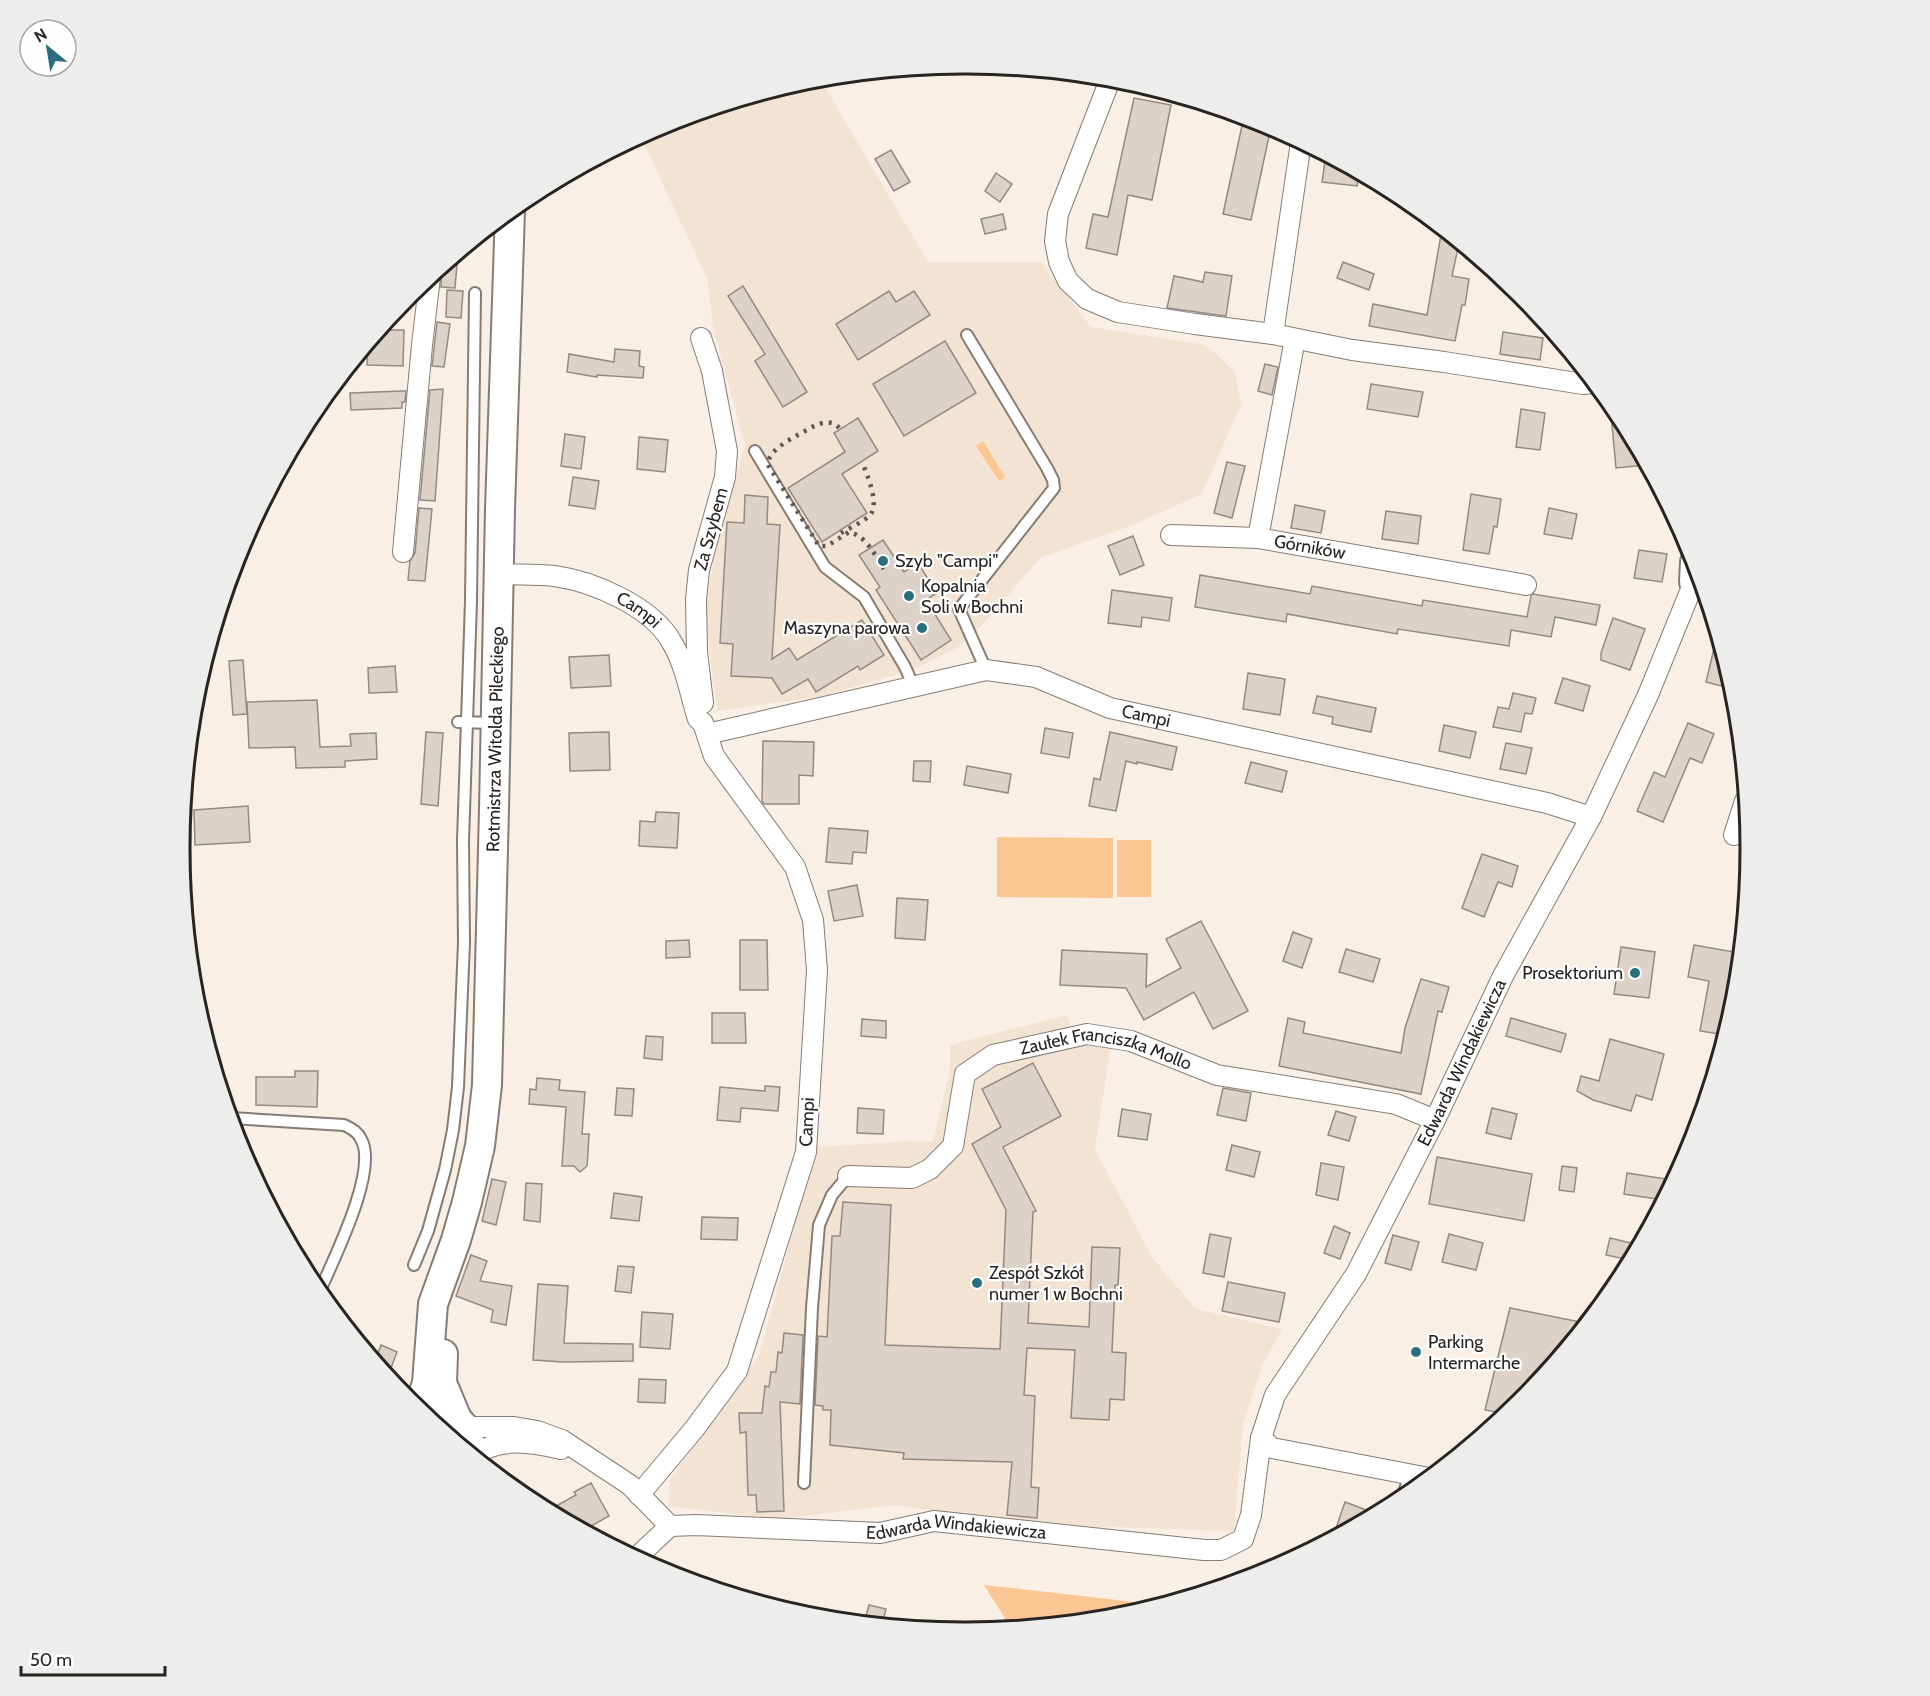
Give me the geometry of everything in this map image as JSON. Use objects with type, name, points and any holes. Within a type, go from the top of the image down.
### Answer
[{"type":"main road","name":"Rotmistrza Witolda Pileckiego","points":[[421,1400],[427,1383],[432,1304],[448,1265],[467,1202],[480,1146],[487,1085],[510,223]]},
{"type":"main road","name":"Rotmistrza Witolda Pileckiego","points":[[448,1265],[442,1383],[464,1433]]},
{"type":"main road","points":[[434,1412],[441,1411],[464,1433]]},
{"type":"street","points":[[1107,87],[1058,214],[1055,242],[1059,262],[1068,281],[1087,299],[1118,312],[1273,334],[1352,350],[1584,384]]},
{"type":"street","points":[[1273,334],[1300,149]]},
{"type":"street","points":[[403,552],[428,289]]},
{"type":"street","name":"Za Szybem","points":[[701,338],[712,371],[727,451],[725,477],[699,570],[697,589],[697,652],[705,729]]},
{"type":"street","name":"Górników","points":[[1295,339],[1258,538],[1526,585]]},
{"type":"street","points":[[1171,535],[1258,538]]},
{"type":"street","name":"Campi","points":[[499,574],[555,576],[591,586],[636,606],[656,622],[671,640],[698,719],[705,729],[714,756],[795,867],[813,920],[817,970],[806,1152],[737,1371],[695,1428],[639,1495]]},
{"type":"street","name":"Edwarda Windakiewicza","points":[[670,1526],[696,1525],[880,1533],[934,1521],[1203,1550],[1221,1550],[1243,1539],[1251,1515],[1261,1438],[1275,1395],[1356,1274],[1435,1120],[1503,976],[1591,817],[1647,695],[1693,585]]},
{"type":"street","name":"Campi","points":[[705,729],[914,687],[986,670],[1036,677],[1110,708],[1547,803],[1591,817]]},
{"type":"street","points":[[1734,835],[1739,820]]},
{"type":"street","name":"Zaułek Franciszka Mollo","points":[[848,1176],[912,1178],[930,1169],[953,1146],[965,1074],[993,1055],[1087,1034],[1131,1041],[1217,1075],[1396,1104],[1435,1120]]},
{"type":"street","points":[[464,1433],[504,1426],[537,1431],[562,1440],[590,1457],[630,1485],[670,1526],[642,1552]]},
{"type":"street","points":[[1261,1438],[1272,1448],[1417,1476]]},
{"type":"street","points":[[480,1451],[514,1442],[557,1448],[590,1457]]},
{"type":"lane","points":[[414,1265],[429,1231],[445,1170],[458,1088],[464,943],[462,722],[471,601],[475,293]]},
{"type":"lane","points":[[967,335],[1047,468],[1054,488],[959,609],[986,670]]},
{"type":"lane","points":[[755,451],[825,567],[864,597],[905,667],[914,687]]},
{"type":"lane","points":[[462,722],[496,723]]},
{"type":"lane","points":[[240,1119],[344,1125],[351,1128],[361,1139],[366,1155],[366,1168],[323,1281]]},
{"type":"lane","points":[[804,1483],[812,1308],[819,1225],[832,1195],[848,1176]]},
{"type":"shaded area","name":"Kopalnia Soli w Bochni","points":[[824,86],[928,262],[1041,262],[1091,327],[1206,345],[1235,372],[1241,405],[1202,494],[1133,525],[1040,558],[985,622],[958,647],[913,670],[818,697],[717,711],[705,615],[718,528],[745,446],[713,327],[707,278],[643,143],[716,115],[765,100]]},
{"type":"shaded area","points":[[983,441],[1005,477],[999,481],[976,446]]},
{"type":"shaded area","points":[[997,837],[1113,838],[1113,898],[997,897]]},
{"type":"shaded area","points":[[1117,840],[1151,840],[1151,897],[1117,897]]},
{"type":"shaded area","name":"Zespół Szkół numer 1 w Bochni","points":[[1067,1015],[1076,1044],[1111,1045],[1095,1149],[1152,1257],[1196,1309],[1282,1329],[1262,1366],[1243,1424],[1234,1531],[1048,1525],[896,1505],[776,1519],[669,1506],[670,1480],[759,1355],[816,1147],[909,1141],[933,1142],[950,1070],[950,1045]]},
{"type":"shaded area","points":[[984,1585],[1139,1602],[1066,1616],[1007,1621]]},
{"type":"building","points":[[1134,98],[1171,105],[1152,200],[1128,195],[1117,255],[1086,248],[1093,214],[1108,217]]},
{"type":"building","points":[[1242,125],[1269,136],[1251,220],[1223,214]]},
{"type":"building","points":[[891,150],[910,182],[894,191],[875,159]]},
{"type":"building","points":[[1325,162],[1358,181],[1357,186],[1322,182]]},
{"type":"building","points":[[996,173],[1012,184],[1000,202],[985,191]]},
{"type":"building","points":[[1003,214],[1006,229],[985,234],[981,219]]},
{"type":"building","points":[[1440,238],[1457,251],[1452,276],[1469,279],[1465,305],[1462,305],[1455,341],[1369,326],[1373,304],[1427,315]]},
{"type":"building","points":[[1343,262],[1374,274],[1369,290],[1337,278]]},
{"type":"building","points":[[457,264],[455,288],[441,287],[441,278]]},
{"type":"building","points":[[1205,272],[1232,276],[1226,316],[1167,308],[1174,276],[1203,282]]},
{"type":"building","points":[[743,286],[807,392],[783,407],[755,361],[765,354],[728,296]]},
{"type":"building","points":[[447,290],[463,291],[461,318],[446,317]]},
{"type":"building","points":[[889,291],[896,302],[914,291],[930,315],[858,360],[836,324]]},
{"type":"building","points":[[437,322],[450,324],[444,367],[432,366]]},
{"type":"building","points":[[389,330],[404,330],[403,366],[367,365],[367,356]]},
{"type":"building","points":[[1503,332],[1543,338],[1540,360],[1500,354]]},
{"type":"building","points":[[945,341],[976,393],[904,436],[873,384]]},
{"type":"building","points":[[615,349],[640,351],[639,366],[644,367],[643,378],[597,375],[597,377],[567,372],[569,354],[614,362]]},
{"type":"building","points":[[1265,364],[1278,367],[1272,395],[1258,391]]},
{"type":"building","points":[[1371,384],[1423,392],[1418,417],[1367,409]]},
{"type":"building","points":[[443,389],[435,501],[420,500],[430,390]]},
{"type":"building","points":[[406,391],[402,408],[351,410],[350,393]]},
{"type":"building","points":[[1521,409],[1545,413],[1540,450],[1516,447]]},
{"type":"building","points":[[858,418],[878,451],[842,474],[867,513],[822,542],[788,488],[845,452],[834,433]]},
{"type":"building","points":[[1612,422],[1639,466],[1616,468]]},
{"type":"building","points":[[565,434],[585,437],[581,469],[561,466]]},
{"type":"building","points":[[639,437],[668,440],[665,472],[637,469]]},
{"type":"building","points":[[1227,462],[1245,466],[1232,518],[1214,513]]},
{"type":"building","points":[[573,477],[599,481],[595,509],[569,505]]},
{"type":"building","points":[[1471,494],[1501,499],[1497,527],[1494,526],[1489,554],[1463,550]]},
{"type":"building","points":[[745,495],[768,497],[767,524],[780,525],[772,659],[789,648],[797,660],[862,620],[884,655],[860,670],[858,666],[816,692],[808,679],[782,694],[772,678],[731,676],[733,644],[720,643],[727,522],[744,523]]},
{"type":"building","points":[[1295,505],[1325,511],[1321,533],[1291,528]]},
{"type":"building","points":[[419,508],[432,509],[425,581],[408,580],[410,561],[415,553]]},
{"type":"building","points":[[1549,508],[1577,514],[1572,539],[1544,534]]},
{"type":"building","points":[[1386,511],[1421,516],[1418,544],[1382,539]]},
{"type":"building","points":[[1133,536],[1144,565],[1120,575],[1108,546]]},
{"type":"building","points":[[883,540],[904,572],[918,563],[937,593],[926,600],[951,640],[921,660],[876,590],[880,587],[859,555]]},
{"type":"building","points":[[1639,550],[1667,554],[1662,582],[1634,578]]},
{"type":"building","points":[[1200,575],[1310,594],[1312,586],[1422,606],[1423,600],[1527,617],[1533,594],[1600,605],[1596,625],[1555,617],[1551,637],[1511,630],[1509,646],[1398,629],[1397,634],[1287,614],[1286,622],[1195,607]]},
{"type":"building","points":[[1112,590],[1172,598],[1169,621],[1142,617],[1141,627],[1108,623]]},
{"type":"building","points":[[1613,618],[1645,629],[1630,670],[1601,660],[1601,653]]},
{"type":"building","points":[[1714,650],[1722,686],[1706,682]]},
{"type":"building","points":[[609,655],[611,686],[571,688],[569,657]]},
{"type":"building","points":[[243,660],[247,714],[233,715],[229,661]]},
{"type":"building","points":[[395,666],[397,692],[369,693],[368,668]]},
{"type":"building","points":[[1248,673],[1285,679],[1280,715],[1243,709]]},
{"type":"building","points":[[1563,678],[1590,686],[1583,711],[1555,703]]},
{"type":"building","points":[[1513,693],[1536,698],[1532,714],[1525,713],[1521,732],[1493,727],[1498,707],[1509,709]]},
{"type":"building","points":[[1317,696],[1376,708],[1371,732],[1332,724],[1333,717],[1313,713]]},
{"type":"building","points":[[317,700],[320,747],[351,746],[350,734],[376,733],[377,759],[345,761],[345,767],[296,768],[295,747],[249,748],[247,702]]},
{"type":"building","points":[[1688,723],[1714,734],[1702,763],[1690,758],[1663,822],[1637,811],[1654,772],[1665,777]]},
{"type":"building","points":[[1444,725],[1476,732],[1470,758],[1439,751]]},
{"type":"building","points":[[1045,728],[1073,733],[1069,758],[1041,753]]},
{"type":"building","points":[[426,732],[443,733],[438,806],[421,804]]},
{"type":"building","points":[[609,732],[610,770],[570,771],[569,733]]},
{"type":"building","points":[[1110,732],[1177,747],[1172,770],[1126,761],[1116,811],[1089,806],[1094,778],[1100,780]]},
{"type":"building","points":[[763,741],[814,742],[813,776],[799,775],[799,804],[764,804],[762,801]]},
{"type":"building","points":[[1506,743],[1532,748],[1526,774],[1500,769]]},
{"type":"building","points":[[914,761],[931,761],[930,782],[913,781]]},
{"type":"building","points":[[1251,762],[1287,771],[1282,792],[1245,783]]},
{"type":"building","points":[[967,766],[1011,774],[1008,793],[964,785]]},
{"type":"building","points":[[248,806],[250,842],[195,845],[194,810]]},
{"type":"building","points":[[656,812],[679,813],[677,848],[639,846],[640,821],[655,822]]},
{"type":"building","points":[[829,828],[868,831],[866,853],[853,852],[852,864],[826,862]]},
{"type":"building","points":[[1482,854],[1518,866],[1512,887],[1498,882],[1484,917],[1462,908]]},
{"type":"building","points":[[857,885],[863,916],[834,921],[828,891]]},
{"type":"building","points":[[897,898],[928,900],[925,940],[895,938]]},
{"type":"building","points":[[1201,921],[1248,1011],[1213,1029],[1194,992],[1144,1020],[1126,988],[1060,985],[1062,950],[1147,954],[1146,987],[1181,968],[1166,939]]},
{"type":"building","points":[[1293,932],[1312,939],[1302,968],[1283,961]]},
{"type":"building","points":[[689,940],[690,957],[666,958],[666,941]]},
{"type":"building","points":[[740,940],[767,940],[768,990],[740,990]]},
{"type":"building","points":[[1694,945],[1733,952],[1717,1034],[1700,1031],[1709,981],[1688,977]]},
{"type":"building","name":"Prosektorium","points":[[1621,947],[1655,952],[1649,998],[1614,994]]},
{"type":"building","points":[[1346,949],[1380,959],[1373,982],[1339,972]]},
{"type":"building","points":[[1421,979],[1449,987],[1442,1012],[1438,1011],[1421,1094],[1279,1066],[1288,1018],[1305,1022],[1303,1033],[1401,1053],[1405,1028]]},
{"type":"building","points":[[712,1013],[745,1013],[746,1043],[712,1043]]},
{"type":"building","points":[[1511,1018],[1566,1034],[1561,1052],[1506,1036]]},
{"type":"building","points":[[862,1019],[886,1021],[886,1038],[861,1036]]},
{"type":"building","points":[[646,1036],[663,1037],[662,1060],[644,1058]]},
{"type":"building","points":[[1610,1039],[1664,1054],[1652,1100],[1636,1095],[1631,1111],[1593,1100],[1577,1091],[1581,1076],[1599,1081]]},
{"type":"building","points":[[1033,1063],[1061,1116],[1003,1147],[1036,1211],[1033,1212],[1028,1323],[1089,1327],[1092,1247],[1120,1248],[1118,1285],[1115,1285],[1112,1352],[1126,1353],[1124,1400],[1110,1399],[1109,1420],[1071,1418],[1075,1350],[1027,1348],[1024,1395],[1035,1396],[1031,1487],[1039,1488],[1037,1518],[1007,1515],[1012,1462],[903,1459],[904,1453],[830,1445],[831,1410],[823,1410],[823,1406],[815,1405],[818,1336],[827,1337],[832,1236],[840,1236],[843,1202],[891,1205],[885,1345],[1000,1349],[1006,1210],[972,1144],[1001,1127],[982,1089]]},
{"type":"building","points":[[295,1071],[318,1071],[317,1107],[256,1105],[256,1077],[295,1077]]},
{"type":"building","points":[[537,1078],[560,1080],[559,1090],[585,1092],[582,1134],[589,1134],[588,1152],[587,1166],[580,1172],[574,1166],[562,1166],[566,1107],[529,1104],[530,1089],[536,1090]]},
{"type":"building","points":[[765,1086],[780,1087],[778,1111],[741,1108],[740,1122],[717,1120],[720,1087],[765,1091]]},
{"type":"building","points":[[617,1088],[634,1089],[632,1116],[615,1115]]},
{"type":"building","points":[[1223,1088],[1251,1093],[1246,1121],[1217,1115]]},
{"type":"building","points":[[858,1108],[884,1110],[883,1134],[857,1133]]},
{"type":"building","points":[[1492,1108],[1517,1114],[1511,1139],[1486,1133]]},
{"type":"building","points":[[1122,1109],[1151,1114],[1147,1140],[1118,1136]]},
{"type":"building","points":[[1336,1111],[1356,1117],[1349,1141],[1328,1135]]},
{"type":"building","points":[[1232,1145],[1260,1152],[1254,1177],[1226,1170]]},
{"type":"building","points":[[1437,1157],[1532,1174],[1524,1221],[1429,1204]]},
{"type":"building","points":[[1321,1163],[1344,1167],[1338,1200],[1316,1195]]},
{"type":"building","points":[[1562,1166],[1577,1168],[1574,1192],[1559,1190]]},
{"type":"building","points":[[1627,1173],[1665,1179],[1656,1199],[1624,1194]]},
{"type":"building","points":[[492,1179],[506,1182],[496,1225],[482,1221]]},
{"type":"building","points":[[526,1183],[542,1184],[540,1222],[524,1220]]},
{"type":"building","points":[[614,1193],[642,1197],[639,1221],[611,1218]]},
{"type":"building","points":[[702,1217],[738,1218],[737,1240],[701,1239]]},
{"type":"building","points":[[1334,1226],[1350,1233],[1340,1259],[1324,1253]]},
{"type":"building","points":[[1210,1234],[1231,1238],[1224,1277],[1203,1273]]},
{"type":"building","points":[[1449,1234],[1483,1243],[1476,1270],[1442,1262]]},
{"type":"building","points":[[1393,1235],[1419,1242],[1411,1270],[1385,1263]]},
{"type":"building","points":[[1610,1238],[1631,1243],[1621,1258],[1606,1255]]},
{"type":"building","points":[[471,1255],[487,1261],[480,1281],[512,1286],[506,1325],[491,1322],[493,1310],[456,1296]]},
{"type":"building","points":[[618,1266],[634,1267],[631,1293],[615,1291]]},
{"type":"building","points":[[1228,1282],[1285,1293],[1279,1322],[1222,1311]]},
{"type":"building","points":[[538,1284],[568,1286],[564,1343],[633,1344],[633,1361],[533,1360]]},
{"type":"building","points":[[1510,1308],[1577,1321],[1513,1396],[1496,1412],[1485,1410]]},
{"type":"building","points":[[642,1312],[673,1314],[670,1349],[640,1347]]},
{"type":"building","points":[[784,1333],[803,1335],[800,1404],[780,1402],[784,1511],[757,1512],[756,1495],[748,1495],[746,1432],[740,1433],[739,1413],[762,1413],[765,1386],[769,1387],[771,1372],[776,1372],[778,1352],[782,1353]]},
{"type":"building","points":[[381,1345],[397,1352],[391,1368],[383,1359],[378,1353]]},
{"type":"building","points":[[639,1379],[666,1380],[665,1403],[638,1402]]},
{"type":"building","points":[[591,1483],[609,1516],[591,1526],[557,1506],[576,1495],[574,1492]]},
{"type":"building","points":[[1345,1502],[1366,1510],[1352,1519],[1336,1528]]},
{"type":"building","points":[[869,1605],[886,1609],[884,1618],[866,1616]]},
{"type":"railway","points":[[839,428],[828,422],[814,426],[779,447],[769,459],[768,465],[819,546],[827,546],[849,532],[855,534],[870,547],[884,569]]},
{"type":"railway","points":[[841,533],[864,520],[873,510],[872,490],[863,464]]},
{"type":"place","name":"Szyb \"Campi\"","points":[[883,561]]},
{"type":"place","name":"Kopalnia Soli w Bochni","points":[[909,596]]},
{"type":"place","name":"Maszyna parowa","points":[[922,628]]},
{"type":"place","name":"Prosektorium","points":[[1635,973]]},
{"type":"place","name":"Zespół Szkół numer 1 w Bochni","points":[[977,1283]]},
{"type":"place","name":"Parking Intermarche","points":[[1416,1352]]}]
